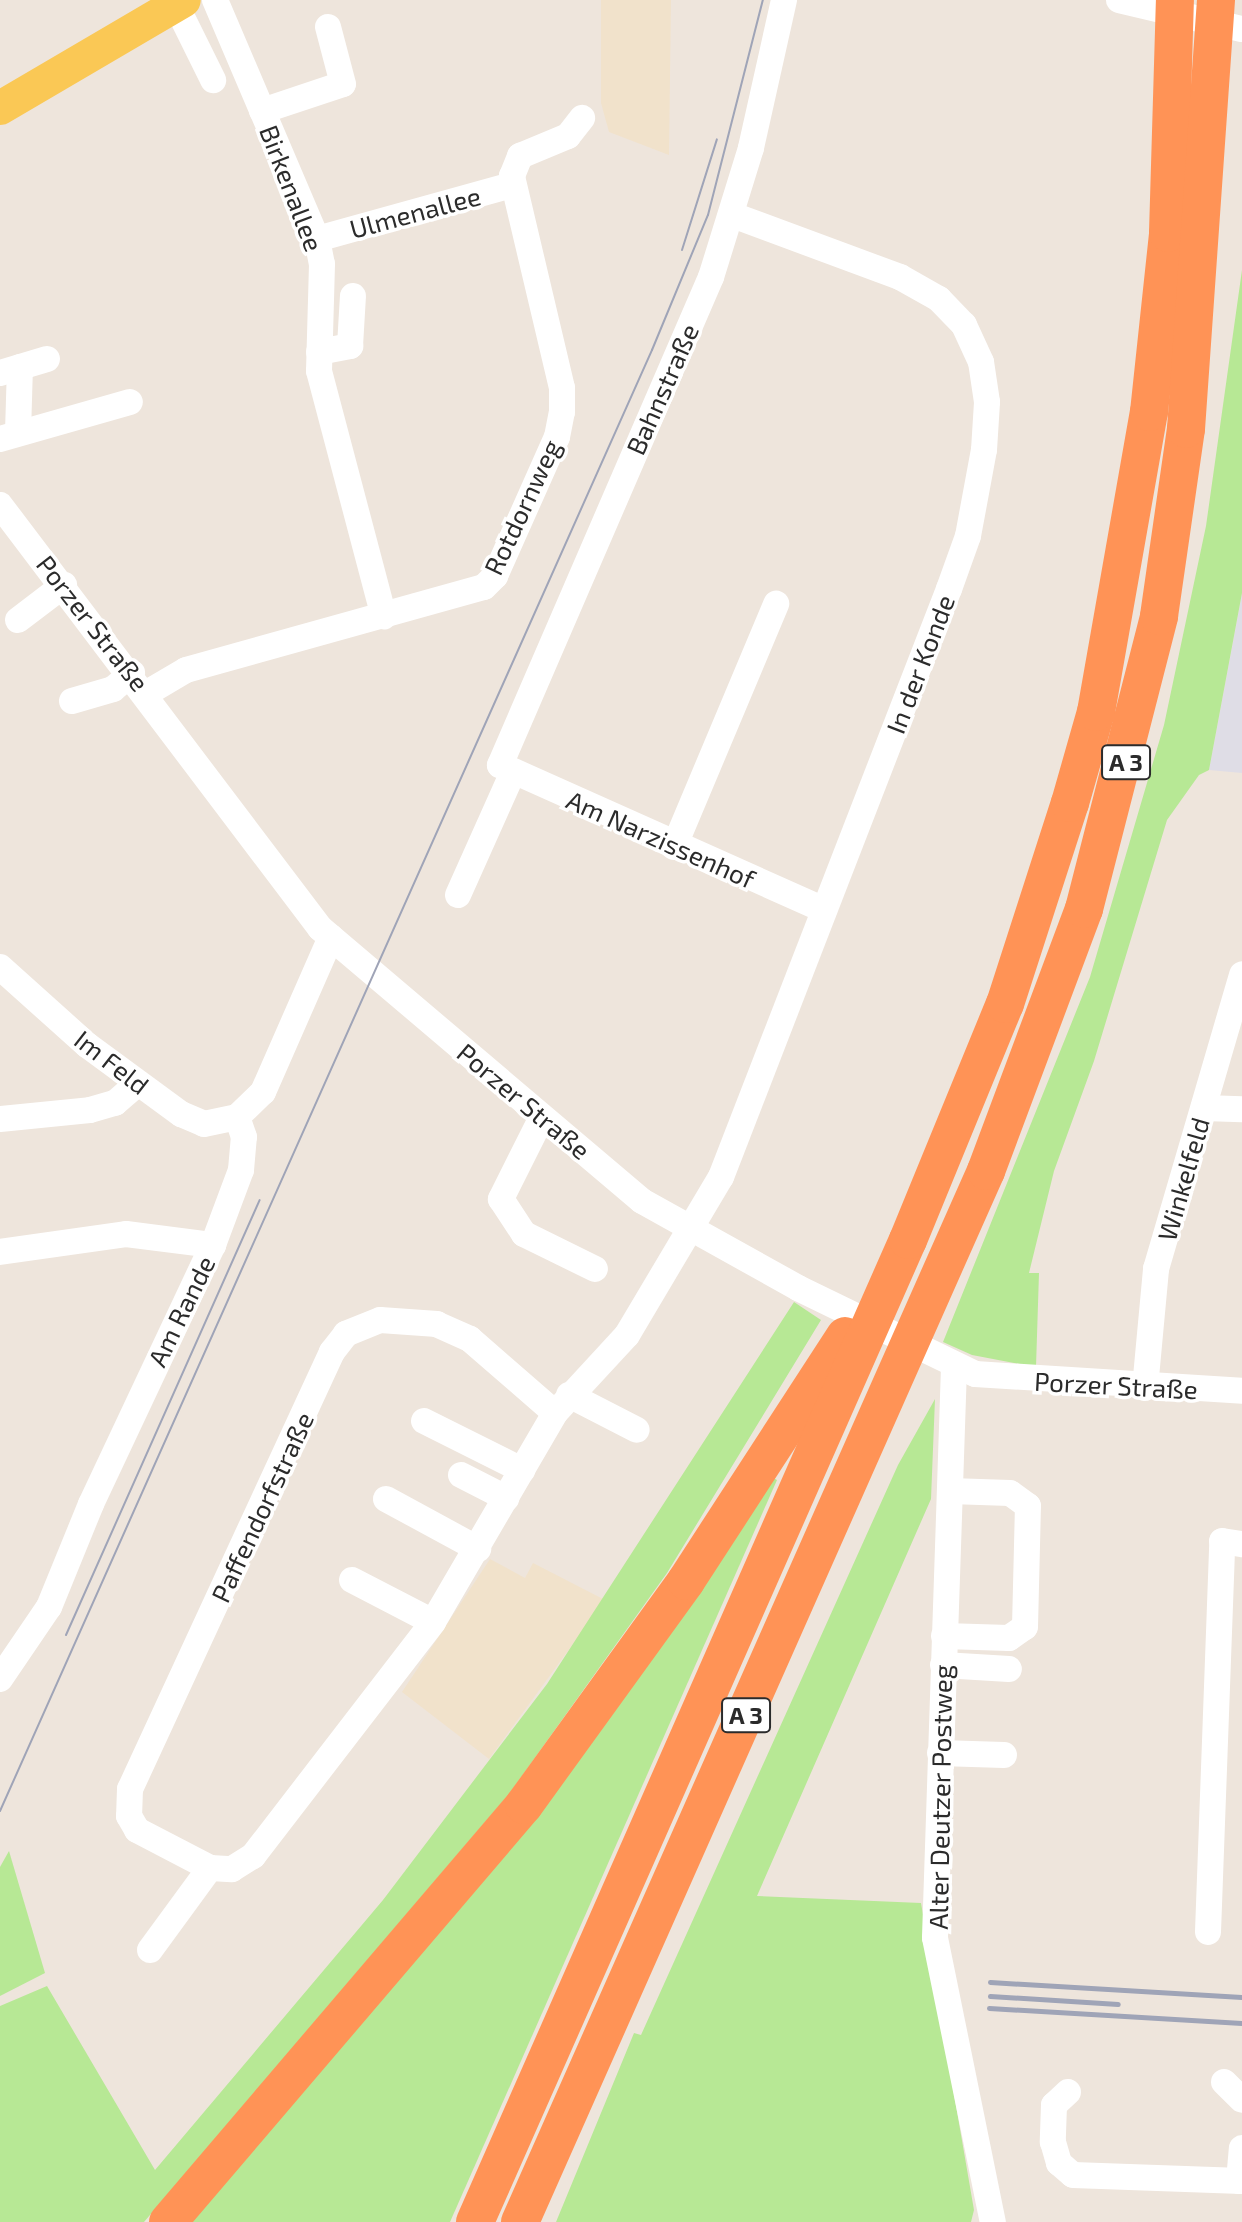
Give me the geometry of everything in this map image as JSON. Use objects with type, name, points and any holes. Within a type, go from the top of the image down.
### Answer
[{"type":"highway","name":"A 3","points":[[475,2222],[908,1240],[1005,1004],[1096,712],[1149,412],[1168,233],[1175,0]]},
{"type":"highway","name":"A 3","points":[[520,2222],[986,1171],[1084,909],[1137,719],[1161,601],[1186,429],[1216,0]]},
{"type":"highway","points":[[168,2222],[534,1792],[686,1581],[908,1240]]},
{"type":"highway","points":[[537,2222],[616,2009]]},
{"type":"main road","points":[[0,108],[180,2]]},
{"type":"street","name":"Birkenallee","points":[[215,0],[317,239],[322,264],[319,371],[384,617]]},
{"type":"street","name":"Bahnstraße","points":[[458,895],[506,769],[711,277],[732,215],[784,0]]},
{"type":"street","points":[[1119,0],[1242,29]]},
{"type":"street","points":[[180,2],[213,80]]},
{"type":"street","points":[[262,111],[343,84],[328,27]]},
{"type":"street","points":[[512,185],[520,156],[568,136],[582,118]]},
{"type":"street","name":"Ulmenallee","points":[[317,239],[512,185]]},
{"type":"street","name":"Rotdornweg","points":[[72,701],[384,617],[484,587],[495,576],[557,437],[562,388],[512,185]]},
{"type":"street","name":"In der Konde","points":[[689,1231],[721,1177],[968,536],[979,492],[987,402],[981,362],[964,325],[939,299],[900,277],[732,215]]},
{"type":"street","points":[[319,352],[350,346],[353,296]]},
{"type":"street","points":[[47,359],[10,370],[9,436],[130,402]]},
{"type":"street","name":"Porzer Straße","points":[[3,514],[64,585],[331,937],[642,1201],[689,1231],[947,1363],[995,1378],[1242,1391]]},
{"type":"street","points":[[18,620],[64,585]]},
{"type":"street","points":[[674,847],[776,604]]},
{"type":"street","name":"Am Narzissenhof","points":[[506,769],[674,847],[824,910]]},
{"type":"street","points":[[237,1117],[263,1092],[331,937]]},
{"type":"street","name":"Im Feld","points":[[0,967],[138,1083],[204,1124],[237,1117]]},
{"type":"street","name":"Winkelfeld","points":[[1145,1388],[1156,1269],[1242,974]]},
{"type":"street","points":[[0,1119],[90,1110],[115,1103],[138,1083]]},
{"type":"street","points":[[1204,1108],[1242,1109]]},
{"type":"street","name":"Am Rande","points":[[0,1679],[49,1607],[91,1504],[213,1245],[241,1170],[244,1137],[237,1117]]},
{"type":"street","points":[[542,1117],[501,1199],[524,1234],[595,1269]]},
{"type":"street","points":[[150,1950],[210,1868],[232,1869],[253,1856],[433,1622],[562,1404],[597,1373],[627,1335],[689,1231]]},
{"type":"street","points":[[0,1252],[126,1234],[213,1245]]},
{"type":"street","name":"Paffendorfstraße","points":[[210,1868],[137,1830],[129,1816],[130,1789],[332,1352],[346,1334],[380,1320],[437,1324],[470,1339],[562,1404]]},
{"type":"street","name":"Alter Deutzer Postweg","points":[[947,1363],[950,1491],[935,1938],[993,2222]]},
{"type":"street","points":[[562,1404],[637,1430]]},
{"type":"street","points":[[424,1421],[522,1470]]},
{"type":"street","points":[[461,1475],[506,1498]]},
{"type":"street","points":[[944,1636],[1009,1638],[1025,1627],[1028,1506],[1010,1493],[950,1491]]},
{"type":"street","points":[[386,1499],[478,1549]]},
{"type":"street","points":[[1208,1932],[1230,1731],[1230,1669],[1222,1541],[1242,1544]]},
{"type":"street","points":[[352,1580],[433,1622]]},
{"type":"street","points":[[943,1665],[1009,1669]]},
{"type":"street","points":[[940,1753],[1004,1755]]},
{"type":"street","points":[[1068,2092],[1054,2105],[1053,2142],[1059,2163],[1073,2175],[1240,2181],[1242,2148]]},
{"type":"shaded area","points":[[601,0],[671,0],[669,155],[609,132],[601,103]]},
{"type":"shaded area","points":[[1242,593],[1242,773],[1209,770],[1236,626]]},
{"type":"shaded area","points":[[490,1559],[525,1578],[533,1563],[605,1600],[489,1759],[402,1692]]},
{"type":"green space","points":[[1242,270],[1242,593],[1209,770],[1199,775],[1167,820],[1094,1061],[1054,1171],[1029,1273],[1039,1273],[1036,1367],[972,1355],[943,1342],[1090,977],[1164,725],[1206,526]]},
{"type":"green space","points":[[794,1302],[821,1320],[667,1573],[509,1794],[144,2222],[0,2222],[0,2006],[47,1986],[155,2170],[383,1900],[547,1684]]},
{"type":"green space","points":[[935,1399],[931,1499],[757,1896],[921,1903],[974,2210],[971,2222],[556,2222],[634,2033],[641,2035],[898,1465]]},
{"type":"green space","points":[[768,1475],[777,1480],[450,2222],[185,2222]]},
{"type":"green space","points":[[9,1851],[45,1973],[0,1996],[0,1867]]},
{"type":"tram line","points":[[0,1811],[652,350],[708,215],[763,0]]},
{"type":"tram line","points":[[682,250],[717,139]]},
{"type":"tram line","points":[[66,1635],[260,1200]]},
{"type":"railway","points":[[990,1982],[1242,1997]]},
{"type":"railway","points":[[990,1996],[1118,2004]]},
{"type":"railway","points":[[989,2008],[1242,2023]]}]
